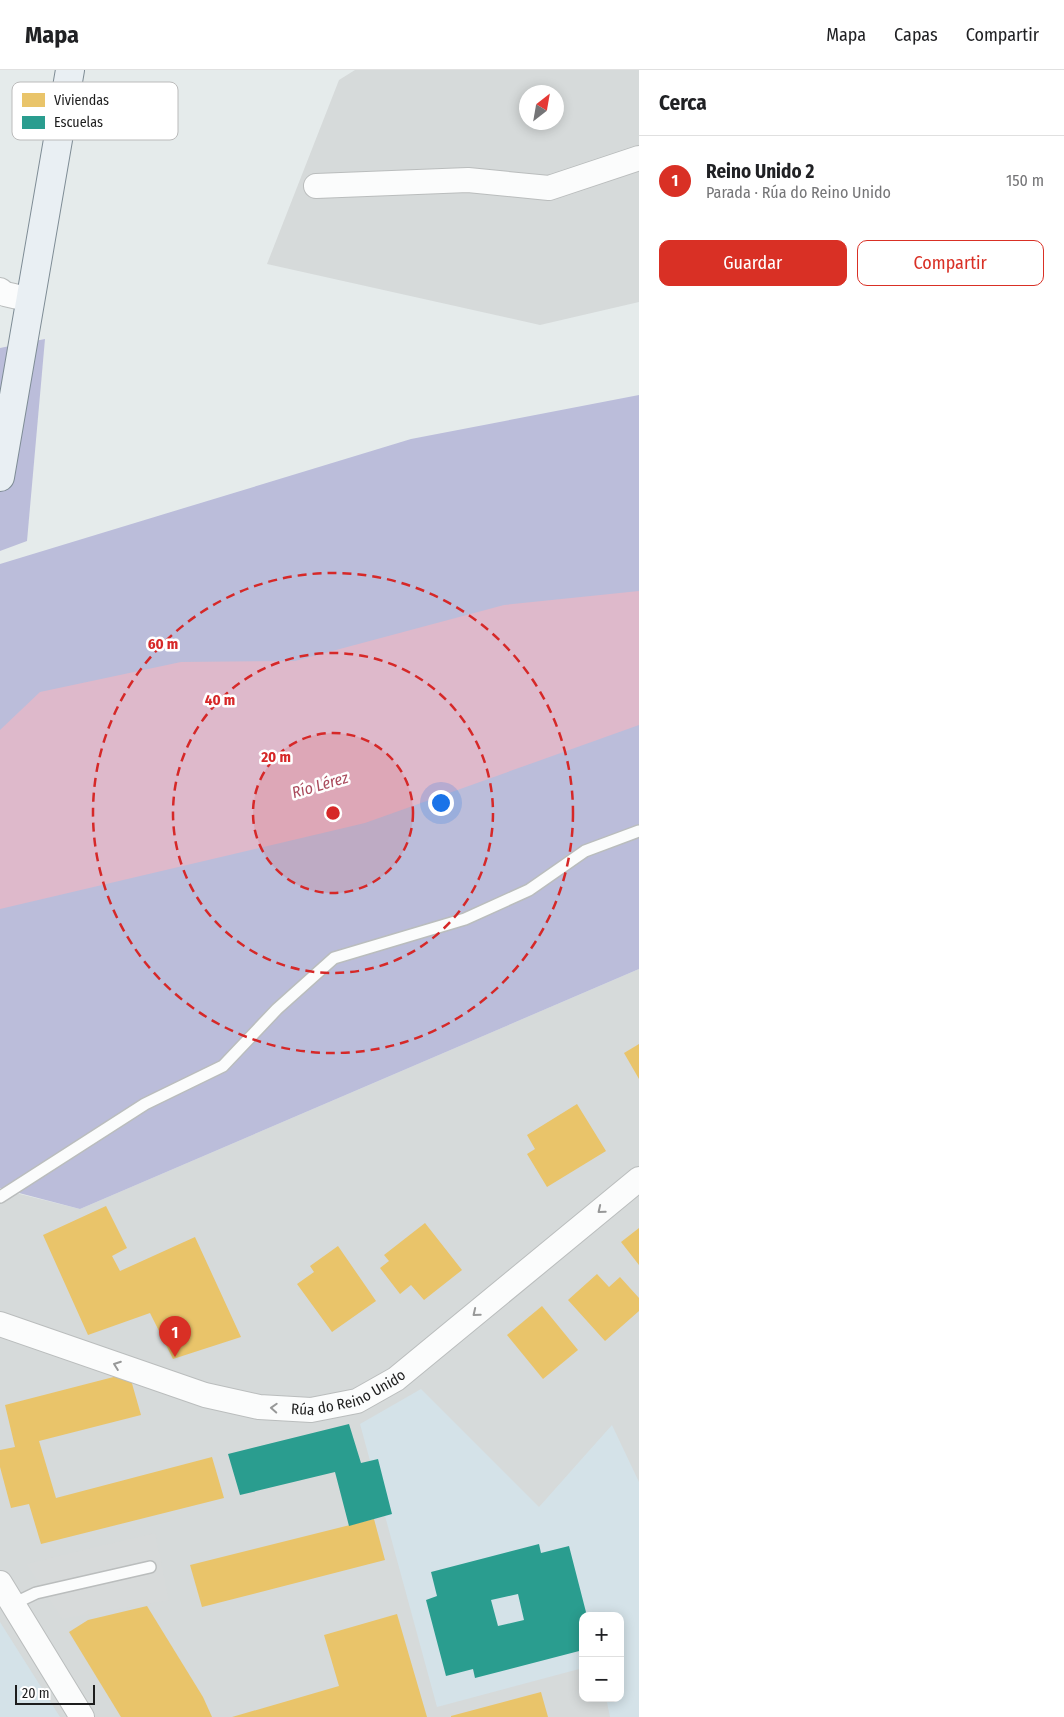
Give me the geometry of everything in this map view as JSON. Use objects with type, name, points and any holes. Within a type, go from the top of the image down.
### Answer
[{"type":"street","points":[[0,477],[58,140]]},
{"type":"street","points":[[316,186],[468,180],[549,188],[639,158]]},
{"type":"street","points":[[0,290],[5,294],[31,300]]},
{"type":"street","name":"Rúa do Reino Unido","points":[[0,1324],[206,1395],[259,1407],[310,1410],[357,1401],[396,1379],[639,1179]]},
{"type":"street","points":[[0,1583],[82,1717]]},
{"type":"lane","points":[[0,1197],[145,1104],[223,1066],[277,1009],[334,958],[465,919],[529,890],[585,851],[635,832]]},
{"type":"lane","points":[[13,1604],[36,1592],[150,1567]]},
{"type":"shaded area","points":[[355,70],[639,70],[639,302],[540,325],[267,264],[339,80]]},
{"type":"shaded area","points":[[45,339],[27,541],[0,551],[0,348]]},
{"type":"shaded area","points":[[639,395],[639,969],[80,1209],[0,1188],[0,564],[411,439]]},
{"type":"shaded area","points":[[639,969],[639,1717],[0,1717],[0,1189],[80,1209]]},
{"type":"shaded area","points":[[421,1389],[539,1507],[612,1425],[639,1482],[639,1717],[610,1717],[607,1702],[624,1702],[624,1612],[579,1612],[579,1669],[437,1707],[360,1424]]},
{"type":"shaded area","points":[[155,1533],[169,1600],[62,1619],[26,1564]]},
{"type":"shaded area","points":[[0,1622],[60,1717],[0,1717]]},
{"type":"water","name":"Río Lérez","points":[[639,591],[639,725],[365,823],[0,909],[0,730],[40,692],[181,662],[295,661],[504,605]]},
{"type":"building: Viviendas","points":[[639,1044],[639,1079],[624,1053]]},
{"type":"building: Viviendas","points":[[577,1104],[606,1151],[547,1187],[527,1154],[535,1149],[527,1135]]},
{"type":"building: Viviendas","points":[[106,1206],[127,1248],[112,1256],[120,1271],[195,1237],[241,1337],[173,1359],[150,1313],[88,1335],[43,1235]]},
{"type":"building: Viviendas","points":[[425,1223],[462,1270],[424,1300],[411,1285],[400,1294],[380,1268],[389,1261],[384,1255]]},
{"type":"building: Viviendas","points":[[639,1228],[639,1265],[621,1242]]},
{"type":"building: Viviendas","points":[[338,1246],[376,1301],[332,1332],[297,1284],[314,1272],[310,1266]]},
{"type":"building: Viviendas","points":[[597,1274],[609,1287],[620,1277],[639,1298],[639,1311],[605,1341],[568,1300]]},
{"type":"building: Viviendas","points":[[542,1306],[578,1350],[543,1379],[507,1335]]},
{"type":"building: Viviendas","points":[[129,1373],[141,1415],[39,1441],[56,1498],[212,1457],[224,1498],[41,1544],[29,1504],[11,1508],[0,1467],[0,1450],[15,1447],[5,1405]]},
{"type":"building: Viviendas","points":[[374,1519],[385,1560],[202,1607],[190,1565]]},
{"type":"building: Viviendas","points":[[147,1606],[203,1697],[212,1717],[121,1717],[69,1632],[88,1620]]},
{"type":"building: Viviendas","points":[[397,1614],[427,1717],[232,1717],[339,1686],[324,1635]]},
{"type":"building: Viviendas","points":[[541,1692],[548,1717],[451,1717],[451,1716]]},
{"type":"building: Escuelas","points":[[349,1424],[361,1463],[378,1459],[392,1514],[349,1526],[335,1472],[240,1495],[228,1454]]},
{"type":"building: Escuelas","points":[[539,1544],[541,1553],[569,1546],[586,1612],[579,1612],[579,1651],[475,1678],[473,1669],[446,1676],[426,1600],[437,1596],[431,1572]],"holes":[[[518,1594],[524,1620],[498,1626],[491,1600]]]},
{"type":"place","name":"Reino Unido 2","points":[[175,1357]]}]
